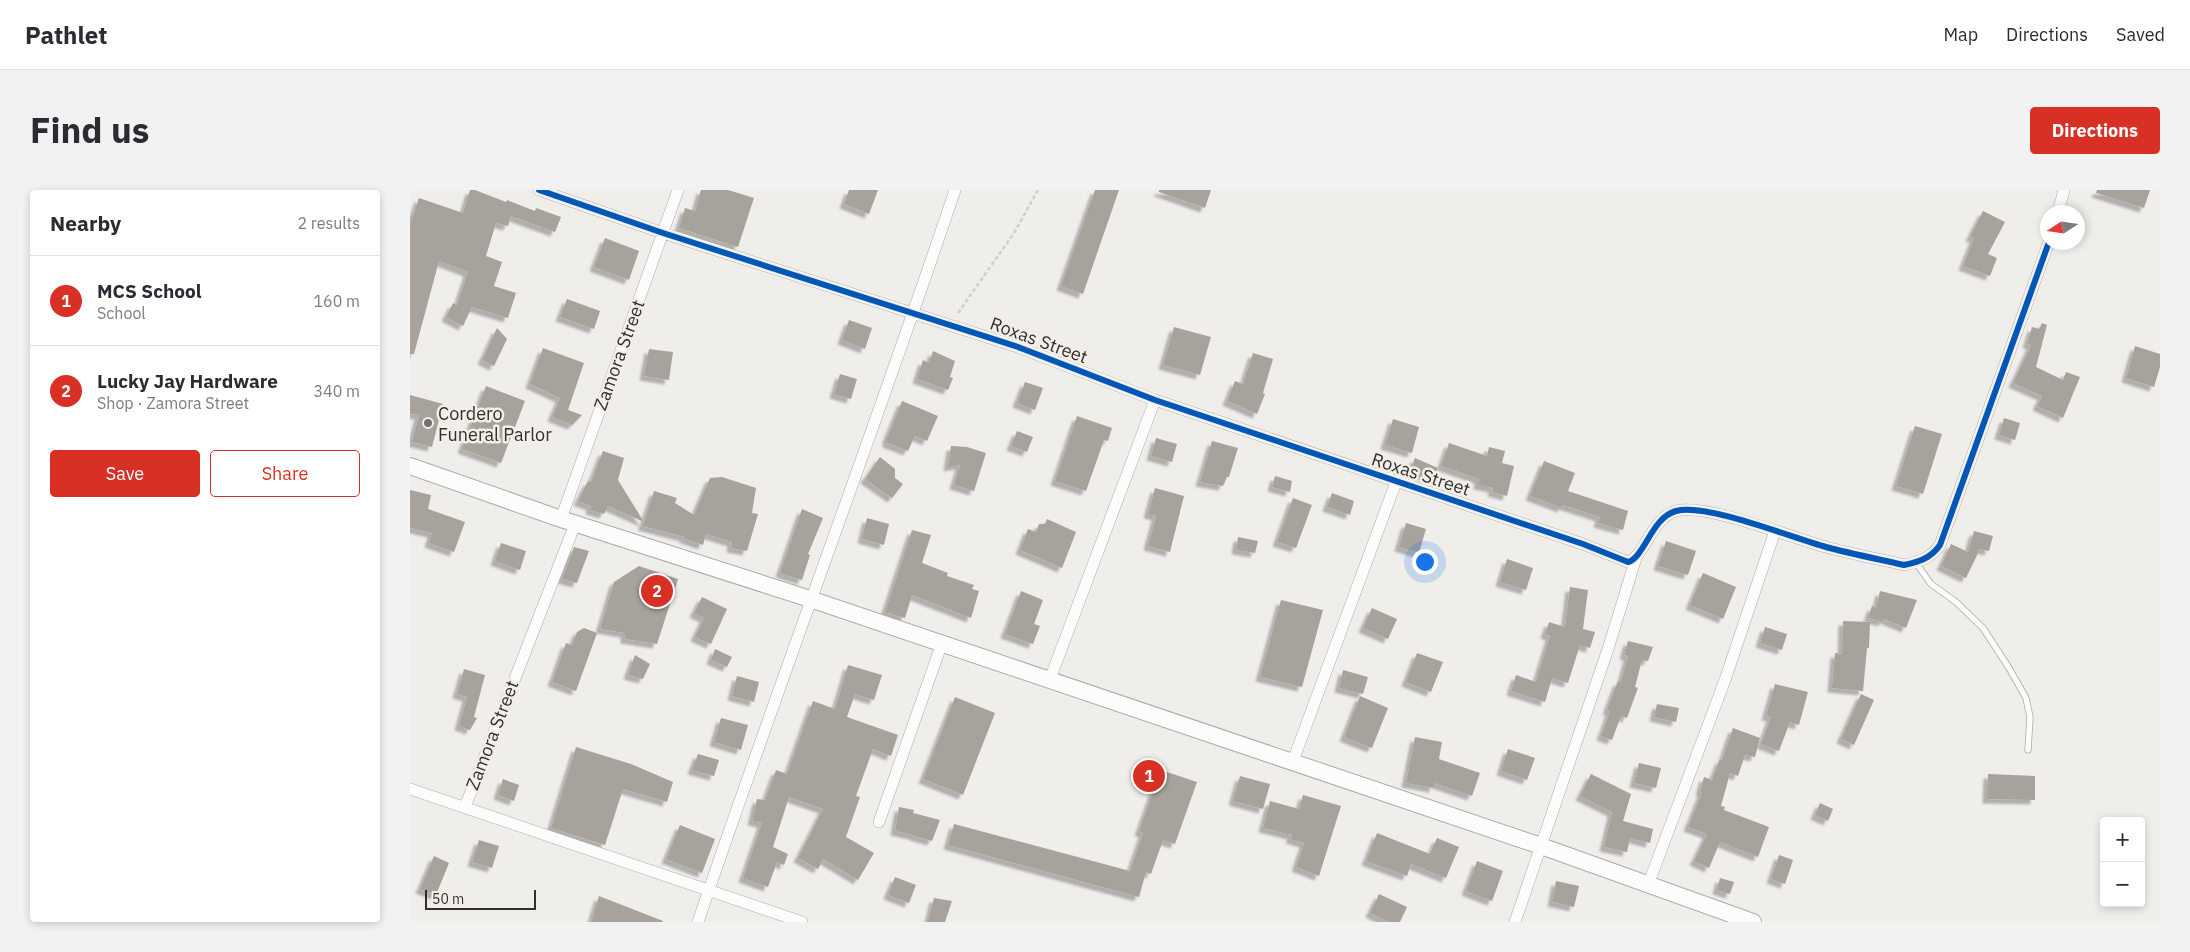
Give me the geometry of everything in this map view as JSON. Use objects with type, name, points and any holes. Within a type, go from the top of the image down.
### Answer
[{"type":"main road","points":[[410,466],[568,521],[810,599],[1293,761],[1541,846],[1754,922]]},
{"type":"street","name":"Roxas Street","points":[[539,190],[663,233],[1018,347],[1155,400],[1396,482],[1527,524],[1583,544],[1625,562],[1636,558]]},
{"type":"street","name":"Zamora Street","points":[[465,806],[568,521],[678,190]]},
{"type":"street","points":[[698,922],[810,599],[914,313],[955,190]]},
{"type":"street","points":[[2060,205],[2064,190]]},
{"type":"street","points":[[1515,922],[1608,649],[1636,558],[1659,523],[1676,511],[1702,511],[1826,547],[1904,565],[1916,563],[1934,554],[1940,545],[2046,250]]},
{"type":"street","points":[[1050,679],[1155,400]]},
{"type":"street","points":[[1293,761],[1396,482]]},
{"type":"street","points":[[1648,884],[1725,680],[1775,531]]},
{"type":"street","points":[[880,822],[942,643]]},
{"type":"street","points":[[410,789],[465,806],[802,922]]},
{"type":"lane","points":[[1916,563],[1932,584],[1956,602],[1983,628],[2009,668],[2026,698],[2030,717],[2028,750]]},
{"type":"path","points":[[950,325],[1014,233],[1038,190]]},
{"type":"building","points":[[470,190],[475,190],[506,202],[507,200],[535,211],[536,208],[561,217],[555,232],[511,216],[508,226],[496,223],[486,256],[502,262],[494,286],[516,293],[508,318],[472,307],[463,326],[446,317],[453,303],[457,305],[468,272],[439,261],[414,354],[410,354],[410,224],[419,198],[463,213]]},
{"type":"building","points":[[701,190],[728,190],[754,198],[738,247],[679,228],[685,208],[695,211]]},
{"type":"building","points":[[849,190],[878,190],[869,214],[844,204]]},
{"type":"building","points":[[1095,190],[1119,190],[1083,294],[1061,286]]},
{"type":"building","points":[[1159,190],[1211,190],[1205,208],[1159,192]]},
{"type":"building","points":[[2097,190],[2150,190],[2144,208],[2096,193]]},
{"type":"building","points":[[1983,211],[2005,222],[1988,254],[1997,258],[1990,276],[1963,266],[1974,238],[1970,237]]},
{"type":"building","points":[[605,238],[639,251],[629,280],[594,267]]},
{"type":"building","points":[[567,299],[600,311],[594,329],[560,317]]},
{"type":"building","points":[[849,320],[872,328],[865,349],[842,340]]},
{"type":"building","points":[[2042,323],[2047,325],[2036,367],[2063,380],[2066,372],[2080,377],[2063,418],[2037,406],[2042,396],[2013,383],[2031,345],[2027,344],[2032,327],[2039,329]]},
{"type":"building","points":[[1174,327],[1211,337],[1200,375],[1163,365]]},
{"type":"building","points":[[497,328],[507,339],[494,366],[482,360]]},
{"type":"building","points":[[2135,346],[2160,354],[2160,367],[2154,387],[2126,378]]},
{"type":"building","points":[[543,348],[584,363],[568,410],[582,415],[572,425],[552,417],[560,398],[530,384]]},
{"type":"building","points":[[649,349],[673,352],[669,380],[644,376]]},
{"type":"building","points":[[933,351],[955,361],[950,377],[953,378],[948,390],[917,379],[923,360],[929,363]]},
{"type":"building","points":[[1253,353],[1273,359],[1263,393],[1265,394],[1257,414],[1227,401],[1235,381],[1243,384]]},
{"type":"building","points":[[840,374],[857,379],[851,399],[834,394]]},
{"type":"building","points":[[1025,382],[1043,388],[1035,410],[1017,403]]},
{"type":"building","points":[[486,386],[525,401],[501,463],[462,449]]},
{"type":"building","points":[[410,395],[443,404],[432,447],[412,442],[419,415],[410,414]]},
{"type":"building","points":[[902,401],[938,416],[927,441],[915,436],[908,451],[887,443],[887,438]]},
{"type":"building","points":[[1077,416],[1112,428],[1108,441],[1104,440],[1086,491],[1055,481]]},
{"type":"building","points":[[2004,418],[2020,423],[2015,440],[1999,435]]},
{"type":"building","points":[[1393,419],[1419,427],[1412,453],[1385,445]]},
{"type":"building","points":[[1915,426],[1942,434],[1923,494],[1896,486]]},
{"type":"building","points":[[1017,431],[1033,437],[1027,452],[1011,446]]},
{"type":"building","points":[[1156,438],[1177,444],[1172,462],[1151,456]]},
{"type":"building","points":[[1212,441],[1238,448],[1229,477],[1227,477],[1223,486],[1200,482]]},
{"type":"building","points":[[1449,443],[1487,456],[1489,447],[1505,451],[1502,463],[1514,466],[1507,496],[1492,492],[1493,488],[1478,485],[1479,479],[1441,466]]},
{"type":"building","points":[[951,446],[967,447],[986,453],[974,491],[954,485],[960,465],[948,467]]},
{"type":"building","points":[[603,451],[624,458],[618,480],[644,522],[608,506],[604,514],[590,510],[591,506],[578,501],[588,481],[591,482]]},
{"type":"building","points":[[880,457],[895,469],[895,478],[903,484],[892,498],[865,479]]},
{"type":"building","points":[[1415,458],[1438,468],[1433,480],[1410,470]]},
{"type":"building","points":[[1544,461],[1575,473],[1568,491],[1628,511],[1623,530],[1598,523],[1600,517],[1563,505],[1562,508],[1530,496]]},
{"type":"building","points":[[1275,476],[1292,481],[1290,492],[1272,487]]},
{"type":"building","points":[[722,477],[756,488],[752,513],[758,514],[747,551],[731,548],[732,542],[706,534],[703,545],[683,538],[685,537],[642,526],[654,491],[677,498],[675,503],[694,515],[710,478]]},
{"type":"building","points":[[1155,488],[1184,496],[1170,552],[1148,546],[1156,516],[1148,514]]},
{"type":"building","points":[[410,490],[431,495],[428,509],[465,522],[454,552],[429,543],[432,533],[410,528]]},
{"type":"building","points":[[1332,493],[1354,501],[1350,515],[1327,507]]},
{"type":"building","points":[[1293,498],[1312,505],[1296,548],[1277,542]]},
{"type":"building","points":[[802,509],[823,518],[808,554],[810,555],[802,580],[780,573]]},
{"type":"building","points":[[867,518],[889,524],[884,545],[862,539]]},
{"type":"building","points":[[1047,519],[1076,532],[1062,568],[1020,550],[1028,529],[1036,532],[1039,524],[1045,524]]},
{"type":"building","points":[[1406,523],[1426,529],[1419,553],[1399,547]]},
{"type":"building","points":[[912,530],[931,535],[922,563],[948,573],[947,576],[974,585],[972,589],[979,591],[971,618],[912,595],[905,618],[885,612]]},
{"type":"building","points":[[1974,531],[1993,536],[1989,551],[1980,549],[1966,578],[1941,566],[1951,544],[1968,552]]},
{"type":"building","points":[[1238,537],[1258,541],[1255,553],[1236,550]]},
{"type":"building","points":[[1666,541],[1696,551],[1688,575],[1658,566]]},
{"type":"building","points":[[501,543],[526,551],[520,570],[495,561]]},
{"type":"building","points":[[574,547],[589,551],[577,583],[562,579]]},
{"type":"building","points":[[1507,559],[1533,568],[1526,590],[1500,582]]},
{"type":"building","points":[[639,566],[678,579],[657,644],[625,639],[625,633],[600,629],[614,582]]},
{"type":"building","points":[[1703,573],[1736,587],[1723,619],[1690,605]]},
{"type":"building","points":[[1570,587],[1588,590],[1583,629],[1595,632],[1590,648],[1580,645],[1568,683],[1552,678],[1545,702],[1511,691],[1516,675],[1536,682],[1550,636],[1545,634],[1549,622],[1565,627]]},
{"type":"building","points":[[1021,591],[1043,600],[1034,624],[1040,626],[1033,644],[1005,634]]},
{"type":"building","points":[[1880,591],[1917,600],[1906,628],[1884,619],[1883,622],[1868,618],[1872,606],[1876,608]]},
{"type":"building","points":[[702,597],[727,609],[711,644],[695,637],[704,618],[694,613]]},
{"type":"building","points":[[1281,600],[1323,610],[1302,687],[1260,677]]},
{"type":"building","points":[[1372,608],[1397,619],[1388,639],[1363,628]]},
{"type":"building","points":[[1843,621],[1870,622],[1869,648],[1867,648],[1863,691],[1832,688],[1835,653],[1842,654]]},
{"type":"building","points":[[1765,627],[1787,634],[1782,650],[1760,643]]},
{"type":"building","points":[[584,628],[597,633],[576,691],[552,682],[566,643],[572,645],[577,632]]},
{"type":"building","points":[[1628,641],[1653,647],[1648,661],[1642,660],[1635,687],[1638,688],[1627,718],[1621,716],[1612,740],[1601,736],[1610,711],[1607,710],[1618,681],[1621,682],[1628,656],[1624,655]]},
{"type":"building","points":[[715,649],[732,657],[727,667],[711,660]]},
{"type":"building","points":[[1417,653],[1443,662],[1431,692],[1406,682]]},
{"type":"building","points":[[635,655],[650,664],[643,679],[628,675]]},
{"type":"building","points":[[848,665],[882,675],[874,700],[855,694],[847,717],[898,735],[891,756],[873,749],[856,796],[860,797],[846,837],[874,853],[858,880],[823,859],[818,869],[798,858],[823,809],[789,797],[773,847],[788,854],[784,865],[777,862],[768,887],[743,878],[762,823],[752,821],[757,799],[765,800],[776,770],[787,774],[813,701],[835,709]]},
{"type":"building","points":[[464,669],[485,675],[474,717],[477,718],[470,730],[459,726],[467,697],[457,694]]},
{"type":"building","points":[[1343,670],[1368,677],[1363,694],[1339,688]]},
{"type":"building","points":[[737,676],[759,682],[754,702],[732,696]]},
{"type":"building","points":[[1775,684],[1808,692],[1799,725],[1790,722],[1779,751],[1761,744],[1771,717],[1766,716]]},
{"type":"building","points":[[1861,694],[1874,700],[1854,745],[1841,739]]},
{"type":"building","points":[[1360,696],[1388,708],[1372,748],[1344,737]]},
{"type":"building","points":[[955,697],[995,713],[963,795],[923,779]]},
{"type":"building","points":[[1657,704],[1679,708],[1676,722],[1654,717]]},
{"type":"building","points":[[721,718],[748,725],[741,750],[714,742]]},
{"type":"building","points":[[1733,728],[1760,738],[1755,757],[1745,755],[1738,776],[1730,773],[1721,806],[1725,807],[1724,810],[1769,827],[1758,857],[1720,842],[1709,868],[1694,861],[1707,834],[1688,827],[1702,792],[1700,791],[1704,777],[1712,780],[1720,759],[1722,760]]},
{"type":"building","points":[[1415,737],[1442,742],[1439,759],[1480,773],[1472,796],[1434,783],[1434,788],[1406,783]]},
{"type":"building","points":[[576,747],[631,764],[673,782],[667,802],[623,789],[605,845],[551,828]]},
{"type":"building","points":[[1508,749],[1535,758],[1527,780],[1501,771]]},
{"type":"building","points":[[698,754],[719,760],[714,776],[692,770]]},
{"type":"building","points":[[1639,763],[1661,768],[1656,788],[1634,783]]},
{"type":"building","points":[[1161,770],[1197,782],[1175,844],[1163,840],[1151,874],[1146,872],[1139,897],[948,845],[954,824],[1130,871],[1143,833],[1139,831]]},
{"type":"building","points":[[1591,774],[1631,794],[1623,821],[1653,829],[1650,843],[1630,838],[1627,852],[1604,847],[1612,812],[1580,796]]},
{"type":"building","points":[[1988,774],[2035,776],[2035,800],[1987,799]]},
{"type":"building","points":[[1240,776],[1270,784],[1263,809],[1233,801]]},
{"type":"building","points":[[503,779],[519,785],[514,801],[498,795]]},
{"type":"building","points":[[1303,795],[1341,806],[1319,876],[1296,867],[1304,843],[1290,839],[1292,835],[1263,828],[1270,801],[1299,809]]},
{"type":"building","points":[[1820,803],[1833,809],[1828,821],[1815,815]]},
{"type":"building","points":[[899,807],[914,810],[913,813],[940,820],[932,841],[895,831]]},
{"type":"building","points":[[680,825],[715,839],[702,873],[666,859]]},
{"type":"building","points":[[1377,833],[1430,854],[1437,838],[1459,847],[1446,878],[1411,864],[1407,876],[1366,861]]},
{"type":"building","points":[[479,840],[499,846],[492,868],[472,862]]},
{"type":"building","points":[[1779,855],[1793,860],[1785,884],[1771,879]]},
{"type":"building","points":[[434,856],[449,863],[436,895],[420,889]]},
{"type":"building","points":[[1477,861],[1503,871],[1492,901],[1466,891]]},
{"type":"building","points":[[895,877],[916,885],[909,903],[888,895]]},
{"type":"building","points":[[1720,878],[1734,882],[1730,894],[1717,890]]},
{"type":"building","points":[[1556,881],[1579,886],[1574,907],[1552,902]]},
{"type":"building","points":[[1379,894],[1407,907],[1400,922],[1389,922],[1370,913]]},
{"type":"building","points":[[599,896],[663,921],[663,922],[591,922]]},
{"type":"building","points":[[934,898],[952,901],[945,922],[928,922]]},
{"type":"cycle path","points":[[539,190],[663,233],[1018,347],[1155,400],[1583,544],[1628,562],[1634,559],[1654,529],[1668,515],[1676,511],[1690,510],[1728,517],[1826,547],[1904,565],[1920,561],[1929,556],[1940,545],[2046,250]]},
{"type":"place","name":"Cordero Funeral Parlor","points":[[428,423]]},
{"type":"place","name":"Lucky Jay Hardware","points":[[657,591]]},
{"type":"place","name":"MCS School","points":[[1149,776]]}]
